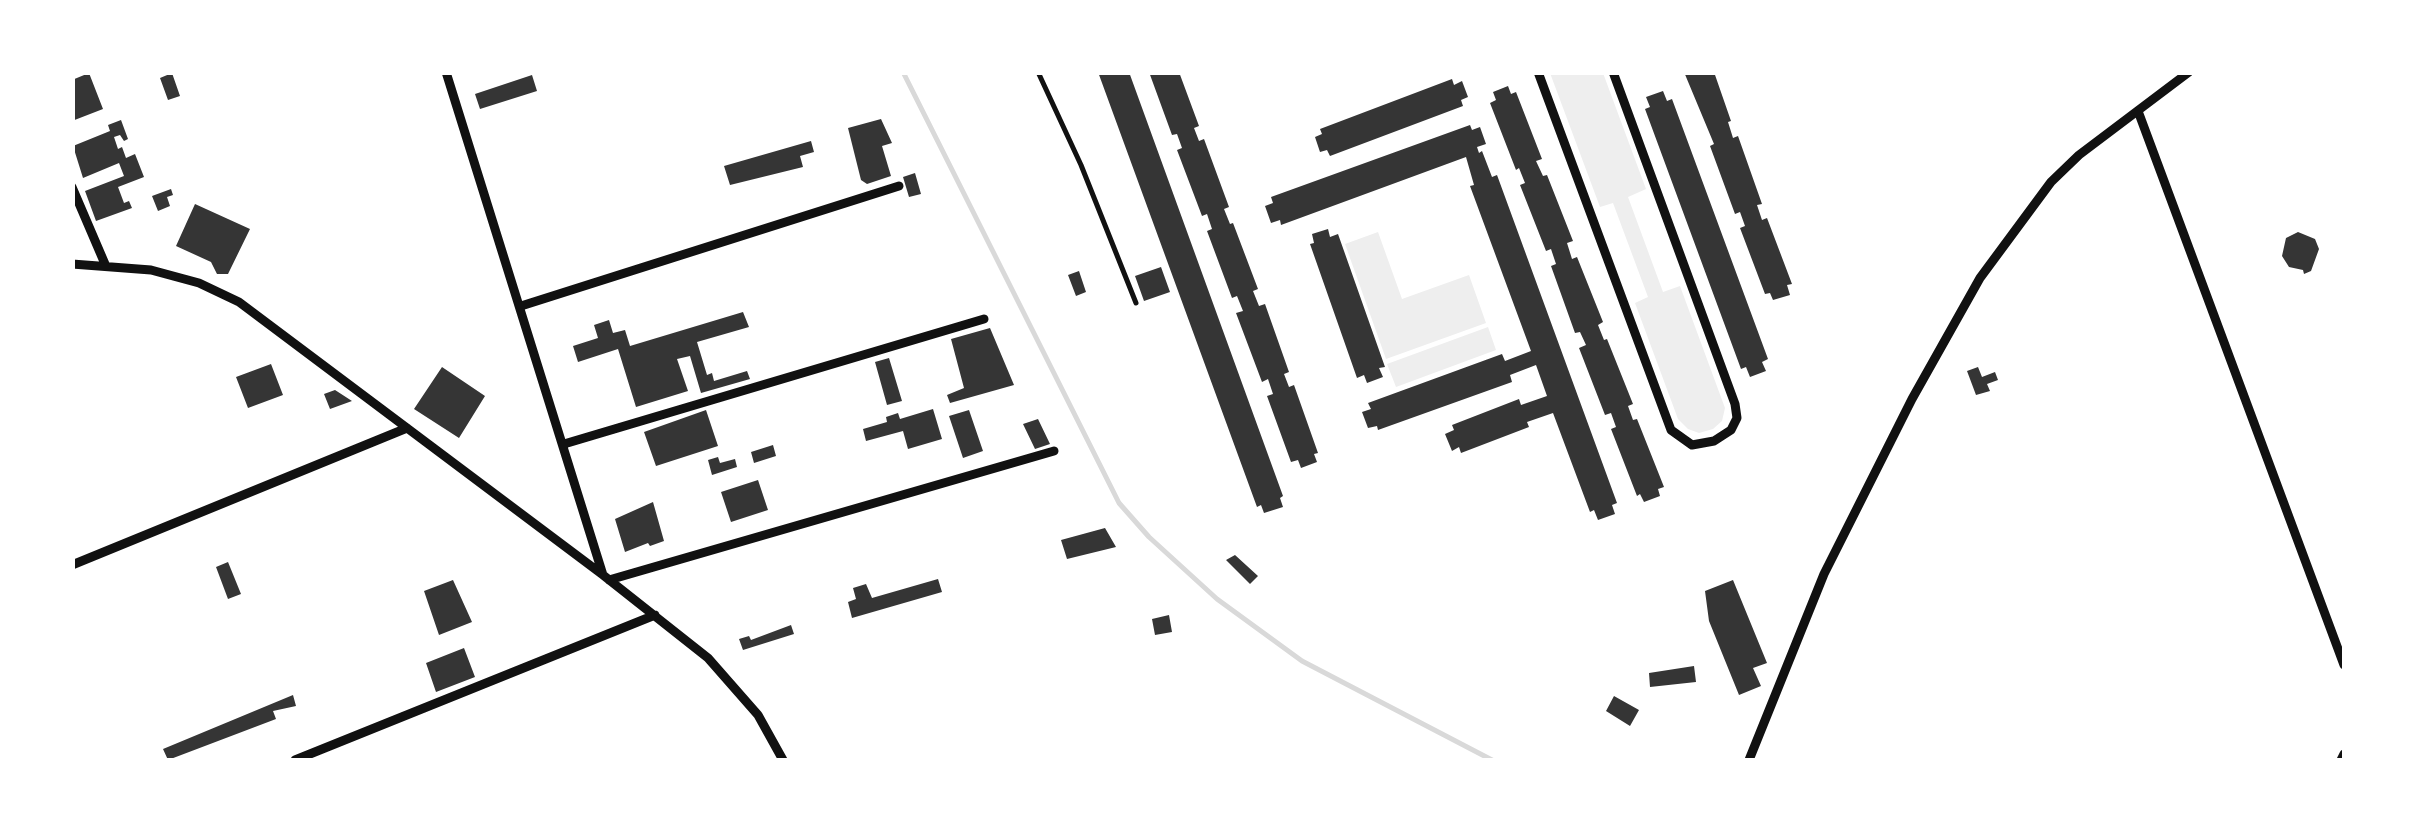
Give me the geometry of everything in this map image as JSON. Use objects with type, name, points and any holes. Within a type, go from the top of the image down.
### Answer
[{"type":"street","points":[[446,72],[606,577]]},
{"type":"street","points":[[1538,72],[1671,430],[1692,444],[1714,441],[1731,430],[1736,418],[1735,404],[1614,72]]},
{"type":"street","points":[[1750,760],[1824,574],[1912,399],[1980,278],[2051,182],[2079,156],[2190,72]]},
{"type":"street","points":[[2138,112],[2344,665]]},
{"type":"street","points":[[521,306],[899,186]]},
{"type":"street","points":[[72,187],[105,264]]},
{"type":"street","points":[[72,264],[151,270],[200,282],[239,302],[708,658],[758,715],[783,760]]},
{"type":"street","points":[[564,444],[984,319]]},
{"type":"street","points":[[72,565],[406,428]]},
{"type":"street","points":[[606,577],[1054,451]]},
{"type":"street","points":[[295,760],[654,615]]},
{"type":"lane","points":[[1038,72],[1081,165],[1136,303]]},
{"type":"shaded area","points":[[1550,73],[1603,73],[1646,189],[1628,197],[1663,292],[1680,286],[1725,408],[1722,421],[1713,429],[1699,433],[1678,419],[1635,303],[1648,297],[1613,203],[1600,207]]},
{"type":"shaded area","points":[[1378,232],[1402,299],[1469,275],[1486,323],[1386,359],[1345,244]]},
{"type":"shaded area","points":[[1488,327],[1496,350],[1396,387],[1387,364]]},
{"type":"building","points":[[1098,72],[1129,72],[1283,496],[1283,507],[1264,513],[1261,505],[1257,507]]},
{"type":"building","points":[[1149,72],[1179,72],[1199,126],[1194,128],[1199,141],[1204,139],[1229,207],[1224,209],[1258,289],[1253,291],[1259,306],[1265,304],[1289,372],[1284,374],[1289,387],[1294,385],[1318,453],[1314,454],[1317,462],[1301,468],[1298,460],[1291,462],[1267,396],[1273,394],[1268,379],[1262,382],[1236,313],[1243,311],[1237,296],[1232,298],[1207,231],[1212,229],[1207,214],[1202,216],[1177,150],[1182,148],[1177,134],[1172,135]]},
{"type":"building","points":[[1684,72],[1714,72],[1733,138],[1738,136],[1762,204],[1757,205],[1762,220],[1767,218],[1792,284],[1787,285],[1790,295],[1773,300],[1770,293],[1765,294],[1740,228],[1745,226],[1740,212],[1735,214],[1710,146],[1714,144]]},
{"type":"building","points":[[89,73],[103,109],[72,121],[72,80]]},
{"type":"building","points":[[172,73],[180,96],[168,100],[160,78]]},
{"type":"building","points":[[532,75],[537,91],[480,109],[475,94]]},
{"type":"building","points":[[1452,79],[1454,85],[1462,81],[1468,97],[1461,100],[1463,106],[1330,156],[1327,150],[1320,152],[1315,137],[1322,134],[1320,129]]},
{"type":"building","points":[[1508,86],[1511,94],[1516,92],[1542,159],[1536,161],[1543,176],[1547,175],[1573,241],[1567,243],[1572,259],[1577,257],[1603,322],[1598,325],[1633,404],[1628,406],[1633,420],[1637,419],[1664,487],[1658,489],[1660,496],[1644,502],[1640,494],[1637,496],[1611,429],[1616,427],[1611,413],[1605,415],[1579,348],[1586,345],[1580,332],[1575,333],[1551,266],[1556,264],[1551,249],[1546,251],[1520,185],[1525,183],[1519,168],[1516,170],[1490,103],[1496,100],[1493,92]]},
{"type":"building","points":[[1663,91],[1667,101],[1672,99],[1768,359],[1762,362],[1766,371],[1750,377],[1746,367],[1741,369],[1645,109],[1650,107],[1646,97]]},
{"type":"building","points":[[881,119],[892,143],[882,146],[891,176],[867,184],[861,180],[848,128]]},
{"type":"building","points":[[121,120],[128,139],[114,137],[118,149],[122,147],[126,158],[135,154],[144,177],[118,187],[124,203],[129,201],[132,208],[96,221],[85,191],[124,176],[119,163],[83,178],[73,146],[110,131],[108,125]]},
{"type":"building","points":[[1470,125],[1472,130],[1480,127],[1486,144],[1477,147],[1479,153],[1482,151],[1492,177],[1497,175],[1617,503],[1612,505],[1615,514],[1598,520],[1594,510],[1590,512],[1553,413],[1527,422],[1529,427],[1461,453],[1459,447],[1452,451],[1445,434],[1454,430],[1452,425],[1519,399],[1521,405],[1547,396],[1536,365],[1510,375],[1512,382],[1378,430],[1377,426],[1368,428],[1362,412],[1371,409],[1368,403],[1502,354],[1505,361],[1531,351],[1470,186],[1474,185],[1466,157],[1281,225],[1280,220],[1271,223],[1265,206],[1273,203],[1271,197]]},
{"type":"building","points":[[811,141],[814,152],[800,156],[803,167],[730,185],[724,166]]},
{"type":"building","points":[[915,173],[921,194],[909,197],[903,177]]},
{"type":"building","points":[[171,189],[173,195],[167,197],[170,206],[158,211],[152,196]]},
{"type":"building","points":[[195,204],[250,229],[228,274],[217,274],[211,262],[176,246]]},
{"type":"building","points":[[1328,229],[1330,237],[1338,234],[1385,367],[1379,368],[1383,377],[1367,383],[1364,375],[1357,378],[1310,244],[1314,243],[1312,234]]},
{"type":"building","points":[[2298,232],[2315,239],[2319,249],[2311,271],[2304,274],[2303,270],[2289,267],[2282,256],[2286,238]]},
{"type":"building","points":[[1161,267],[1170,292],[1144,301],[1135,276]]},
{"type":"building","points":[[1079,271],[1086,292],[1076,296],[1068,275]]},
{"type":"building","points":[[743,312],[749,327],[697,342],[707,375],[712,373],[714,381],[747,371],[750,379],[701,393],[690,356],[677,359],[688,391],[636,407],[618,349],[578,362],[573,346],[598,338],[594,325],[609,320],[613,333],[625,330],[630,346]]},
{"type":"building","points":[[990,328],[1014,385],[950,403],[947,395],[964,388],[951,339]]},
{"type":"building","points":[[889,358],[902,401],[887,405],[875,362]]},
{"type":"building","points":[[271,364],[283,395],[248,408],[236,377]]},
{"type":"building","points":[[442,367],[485,396],[459,438],[414,409]]},
{"type":"building","points":[[1978,367],[1982,377],[1995,372],[1998,380],[1987,384],[1990,391],[1976,395],[1967,371]]},
{"type":"building","points":[[335,390],[352,401],[330,409],[324,394]]},
{"type":"building","points":[[933,409],[942,439],[908,449],[903,431],[866,441],[863,429],[887,422],[886,417],[898,413],[900,419]]},
{"type":"building","points":[[706,410],[718,446],[656,466],[644,432]]},
{"type":"building","points":[[969,410],[983,451],[963,458],[949,416]]},
{"type":"building","points":[[1038,419],[1050,444],[1035,449],[1023,424]]},
{"type":"building","points":[[773,445],[776,456],[754,463],[751,452]]},
{"type":"building","points":[[718,457],[720,463],[735,459],[737,467],[712,475],[708,460]]},
{"type":"building","points":[[758,480],[768,510],[731,522],[721,492]]},
{"type":"building","points":[[653,502],[664,541],[625,552],[615,519]]},
{"type":"building","points":[[1105,528],[1116,547],[1067,559],[1061,540]]},
{"type":"building","points":[[1235,555],[1258,576],[1250,584],[1226,560]]},
{"type":"building","points":[[228,562],[241,594],[228,599],[216,567]]},
{"type":"building","points":[[938,579],[942,592],[852,618],[848,602],[856,599],[853,588],[866,584],[872,598]]},
{"type":"building","points":[[453,580],[472,622],[439,635],[424,591]]},
{"type":"building","points":[[1733,580],[1767,663],[1753,668],[1761,686],[1739,695],[1709,621],[1705,591]]},
{"type":"building","points":[[1169,615],[1172,632],[1155,635],[1152,619]]},
{"type":"building","points":[[791,625],[794,634],[743,650],[739,639],[749,636],[751,640]]},
{"type":"building","points":[[464,648],[475,677],[436,692],[426,663]]},
{"type":"building","points":[[1694,666],[1696,682],[1650,687],[1649,673]]},
{"type":"building","points":[[293,695],[296,706],[273,711],[276,719],[168,760],[163,749]]},
{"type":"building","points":[[1614,696],[1639,710],[1630,726],[1606,711]]},
{"type":"waterway","points":[[903,72],[1119,503],[1149,537],[1217,599],[1302,661],[1492,760]]}]
